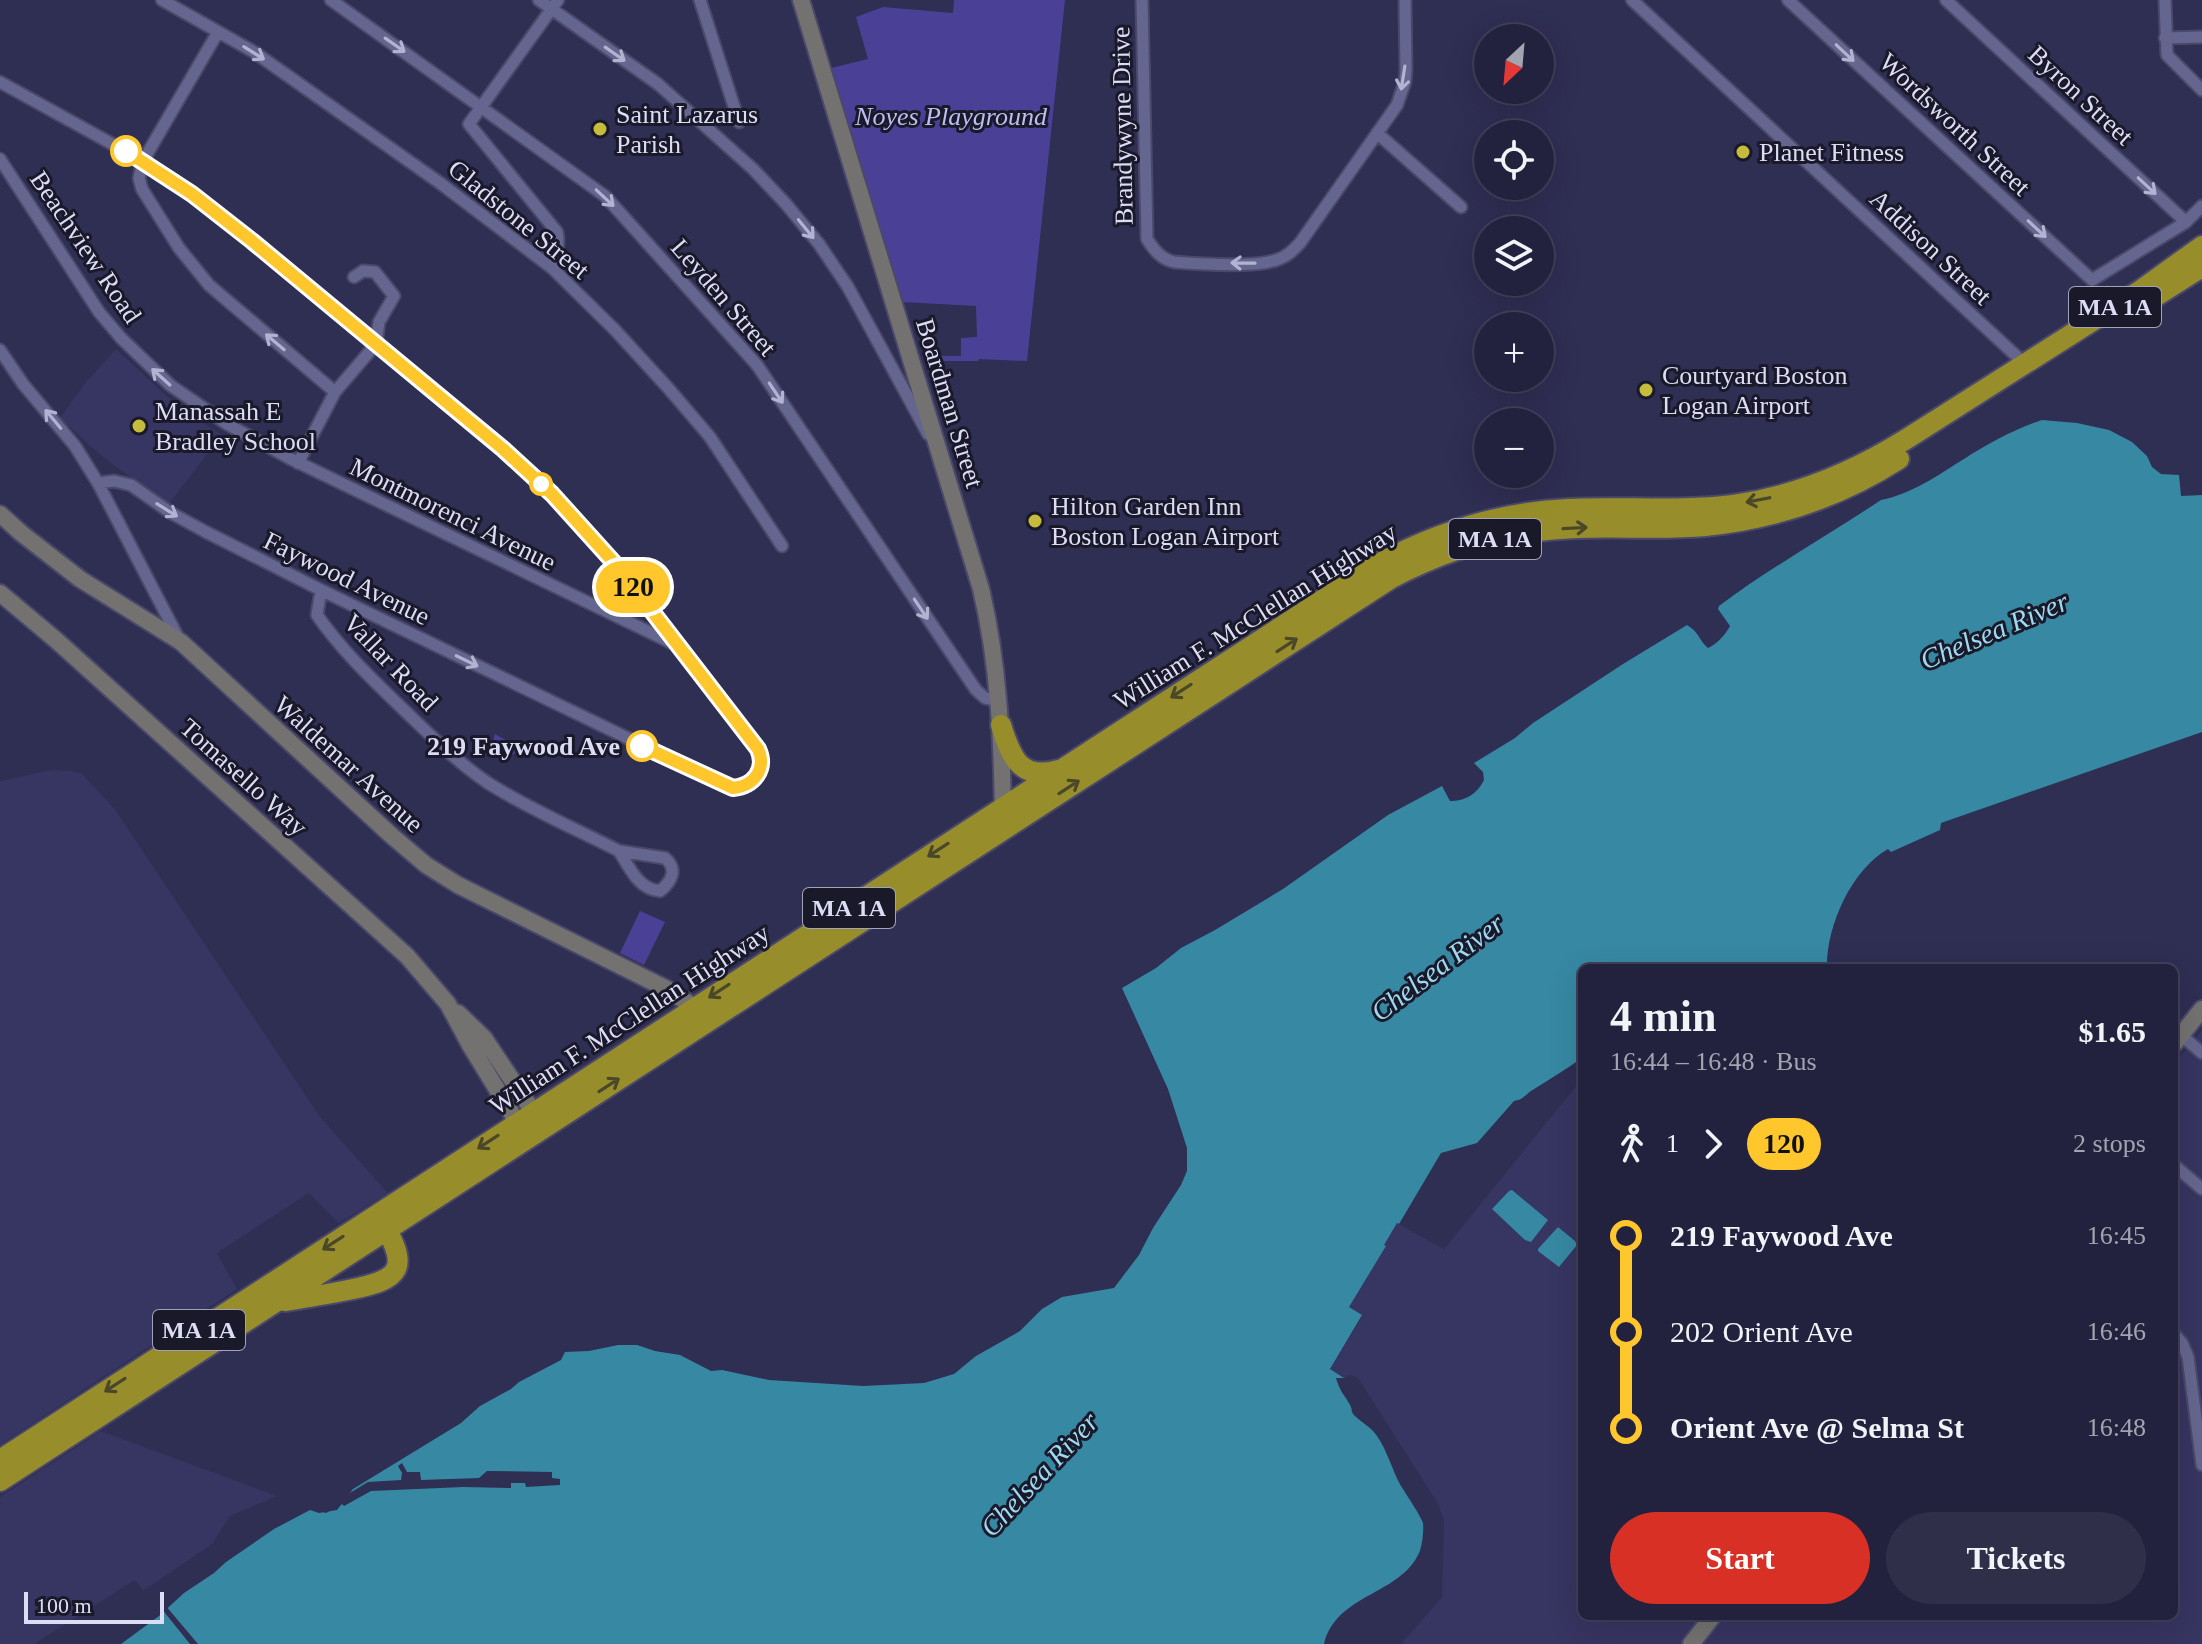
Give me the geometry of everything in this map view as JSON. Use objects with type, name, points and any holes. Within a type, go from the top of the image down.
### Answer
[{"type":"highway","name":"William F. McClellan Highway","points":[[382,1222],[694,1007],[1355,577],[1423,542],[1474,524],[1566,509],[1710,507],[1791,493],[1836,477],[1872,460],[2025,364],[2145,287],[2202,246]]},
{"type":"highway","name":"William F. McClellan Highway","points":[[531,1120],[1004,829],[1353,601],[1413,567],[1468,546],[1517,534],[1567,528],[1677,528],[1721,524],[1771,515],[1827,497],[1896,462],[2202,267]]},
{"type":"highway","points":[[1001,725],[1012,754],[1024,769],[1038,773],[1062,769]]},
{"type":"highway","points":[[273,1304],[387,1280],[395,1271],[397,1257],[394,1242],[382,1222]]},
{"type":"highway","name":"MA 1A","points":[[0,1481],[273,1304],[382,1222]]},
{"type":"highway","name":"MA 1A","points":[[0,1460],[382,1222]]},
{"type":"street","name":"Gladstone Street","points":[[162,0],[254,52],[440,183],[552,268],[615,330],[710,437],[782,546]]},
{"type":"street","name":"Leyden Street","points":[[331,0],[605,196],[757,365],[976,690],[985,698],[999,701]]},
{"type":"street","points":[[539,0],[554,4],[658,84],[731,148],[786,204],[819,244],[848,287],[938,451]]},
{"type":"street","points":[[700,0],[739,122]]},
{"type":"street","name":"Boardman Street","points":[[801,0],[981,589],[991,633],[999,701],[1004,829]]},
{"type":"street","name":"Brandywyne Drive","points":[[1142,0],[1147,239],[1154,250],[1167,260],[1187,263],[1261,263],[1280,259],[1300,243],[1397,105],[1405,82],[1405,0]]},
{"type":"street","name":"Addison Street","points":[[1632,0],[2025,364]]},
{"type":"street","name":"Wordsworth Street","points":[[1788,0],[2092,280],[2186,222]]},
{"type":"street","name":"Byron Street","points":[[1946,0],[2186,222]]},
{"type":"street","points":[[2165,0],[2165,49],[2170,61],[2202,90]]},
{"type":"street","points":[[552,268],[558,251],[557,232],[469,124],[554,4]]},
{"type":"street","points":[[218,32],[143,161],[139,178],[142,189],[197,271],[220,295],[335,392]]},
{"type":"street","points":[[2165,38],[2202,37]]},
{"type":"street","points":[[0,82],[143,161],[208,205],[503,449],[560,502],[617,566],[676,645]]},
{"type":"street","points":[[1377,133],[1461,207]]},
{"type":"street","name":"Beachview Road","points":[[0,159],[99,312],[121,338],[170,385],[194,402],[298,463]]},
{"type":"street","points":[[2186,222],[2202,206]]},
{"type":"street","points":[[298,463],[335,392],[376,344],[379,322],[394,296],[375,272],[363,271],[354,277]]},
{"type":"street","points":[[0,350],[23,384],[75,446],[98,483],[181,642]]},
{"type":"street","points":[[903,389],[920,388]]},
{"type":"street","name":"Montmorenci Avenue","points":[[298,463],[676,645]]},
{"type":"street","name":"Faywood Avenue","points":[[98,483],[114,481],[131,485],[171,513],[321,590],[729,787],[741,787],[753,780],[761,765],[760,752],[676,645]]},
{"type":"street","name":"Waldemar Avenue","points":[[0,514],[80,579],[181,642],[426,865],[458,885],[662,986],[694,1007]]},
{"type":"street","name":"Vallar Road","points":[[321,590],[317,615],[333,640],[464,765],[513,797],[619,851],[665,858],[673,867],[668,885],[660,891],[642,885],[619,851]]},
{"type":"street","name":"Tomasello Way","points":[[0,593],[416,965],[448,1004],[484,1038],[531,1120]]},
{"type":"street","points":[[2178,1039],[2202,1009]]},
{"type":"street","points":[[2178,1041],[2202,1053]]},
{"type":"street","points":[[2178,1168],[2202,1189]]},
{"type":"street","points":[[2178,1338],[2188,1357],[2202,1465]]},
{"type":"street","points":[[1691,1644],[1710,1620]]},
{"type":"shaded area","name":"Manassah E Bradley School","points":[[116,349],[180,408],[222,435],[168,505],[99,454],[60,418],[86,382]]},
{"type":"shaded area","points":[[51,770],[82,774],[114,808],[320,1117],[388,1193],[339,1223],[309,1193],[217,1253],[237,1289],[0,1445],[0,781]]},
{"type":"shaded area","points":[[2202,1030],[2202,1644],[1401,1644],[1442,1597],[1444,1520],[1438,1504],[1358,1378],[1350,1375],[1344,1378],[1330,1369],[1362,1316],[1349,1307],[1397,1223],[1444,1249],[1578,1085],[1578,1620],[2178,1620],[2178,1059]]},
{"type":"shaded area","points":[[101,1431],[277,1496],[230,1516],[212,1544],[143,1591],[135,1580],[34,1644],[0,1644],[0,1497]]},
{"type":"green space","name":"Noyes Playground","points":[[954,0],[1065,0],[1027,361],[938,361],[938,356],[961,356],[961,338],[977,337],[976,306],[901,302],[831,68],[868,59],[856,17],[883,7],[953,13]]},
{"type":"green space","points":[[495,734],[520,748],[510,756],[500,755],[494,747]]},
{"type":"green space","points":[[640,911],[665,922],[644,965],[620,953]]},
{"type":"water","name":"Chelsea River","points":[[2042,420],[2109,430],[2132,442],[2161,474],[2179,475],[2181,496],[2202,495],[2202,732],[1941,823],[1940,830],[1891,852],[1888,849],[1863,871],[1843,901],[1831,935],[1827,964],[1578,964],[1578,1061],[1514,1101],[1477,1143],[1441,1153],[1349,1307],[1362,1315],[1330,1369],[1344,1378],[1336,1378],[1352,1412],[1381,1442],[1401,1486],[1422,1520],[1423,1534],[1419,1553],[1410,1567],[1341,1615],[1331,1627],[1324,1644],[121,1644],[184,1593],[274,1529],[310,1510],[319,1513],[337,1510],[353,1489],[461,1423],[480,1406],[561,1360],[565,1352],[637,1345],[680,1355],[711,1371],[722,1370],[769,1380],[863,1386],[924,1383],[954,1374],[976,1356],[1020,1331],[1042,1309],[1062,1297],[1114,1288],[1139,1255],[1187,1171],[1187,1148],[1168,1089],[1122,988],[1156,968],[1181,948],[1283,889],[1388,815],[1442,786],[1450,801],[1470,796],[1484,780],[1483,772],[1474,763],[1687,625],[1708,648],[1730,626],[1719,606],[1881,500],[1914,489],[2022,428]]},
{"type":"water","points":[[1512,1190],[1548,1220],[1531,1242],[1492,1209]]},
{"type":"water","points":[[1558,1227],[1577,1245],[1559,1267],[1538,1251]]},
{"type":"pier","points":[[402,1463],[407,1472],[420,1472],[421,1480],[479,1478],[487,1471],[552,1472],[552,1478],[560,1479],[560,1485],[526,1487],[525,1483],[511,1483],[511,1488],[371,1491],[326,1513],[309,1507],[335,1507],[340,1499],[368,1482],[401,1480],[402,1473],[398,1466]]},
{"type":"pier","points":[[165,1605],[198,1644],[190,1644],[161,1608]]},
{"type":"bus line","name":"120","points":[[126,151],[208,205],[503,449],[552,494],[617,566],[758,749],[761,765],[750,783],[733,788],[642,746]]},
{"type":"place","name":"Saint Lazarus Parish","points":[[600,129]]},
{"type":"place","name":"Planet Fitness","points":[[1743,152]]},
{"type":"place","name":"Courtyard Boston Logan Airport","points":[[1646,390]]},
{"type":"place","name":"Manassah E Bradley School","points":[[139,426]]},
{"type":"place","name":"Hilton Garden Inn Boston Logan Airport","points":[[1035,521]]},
{"type":"place","name":"219 Faywood Ave","points":[[642,746]]}]
